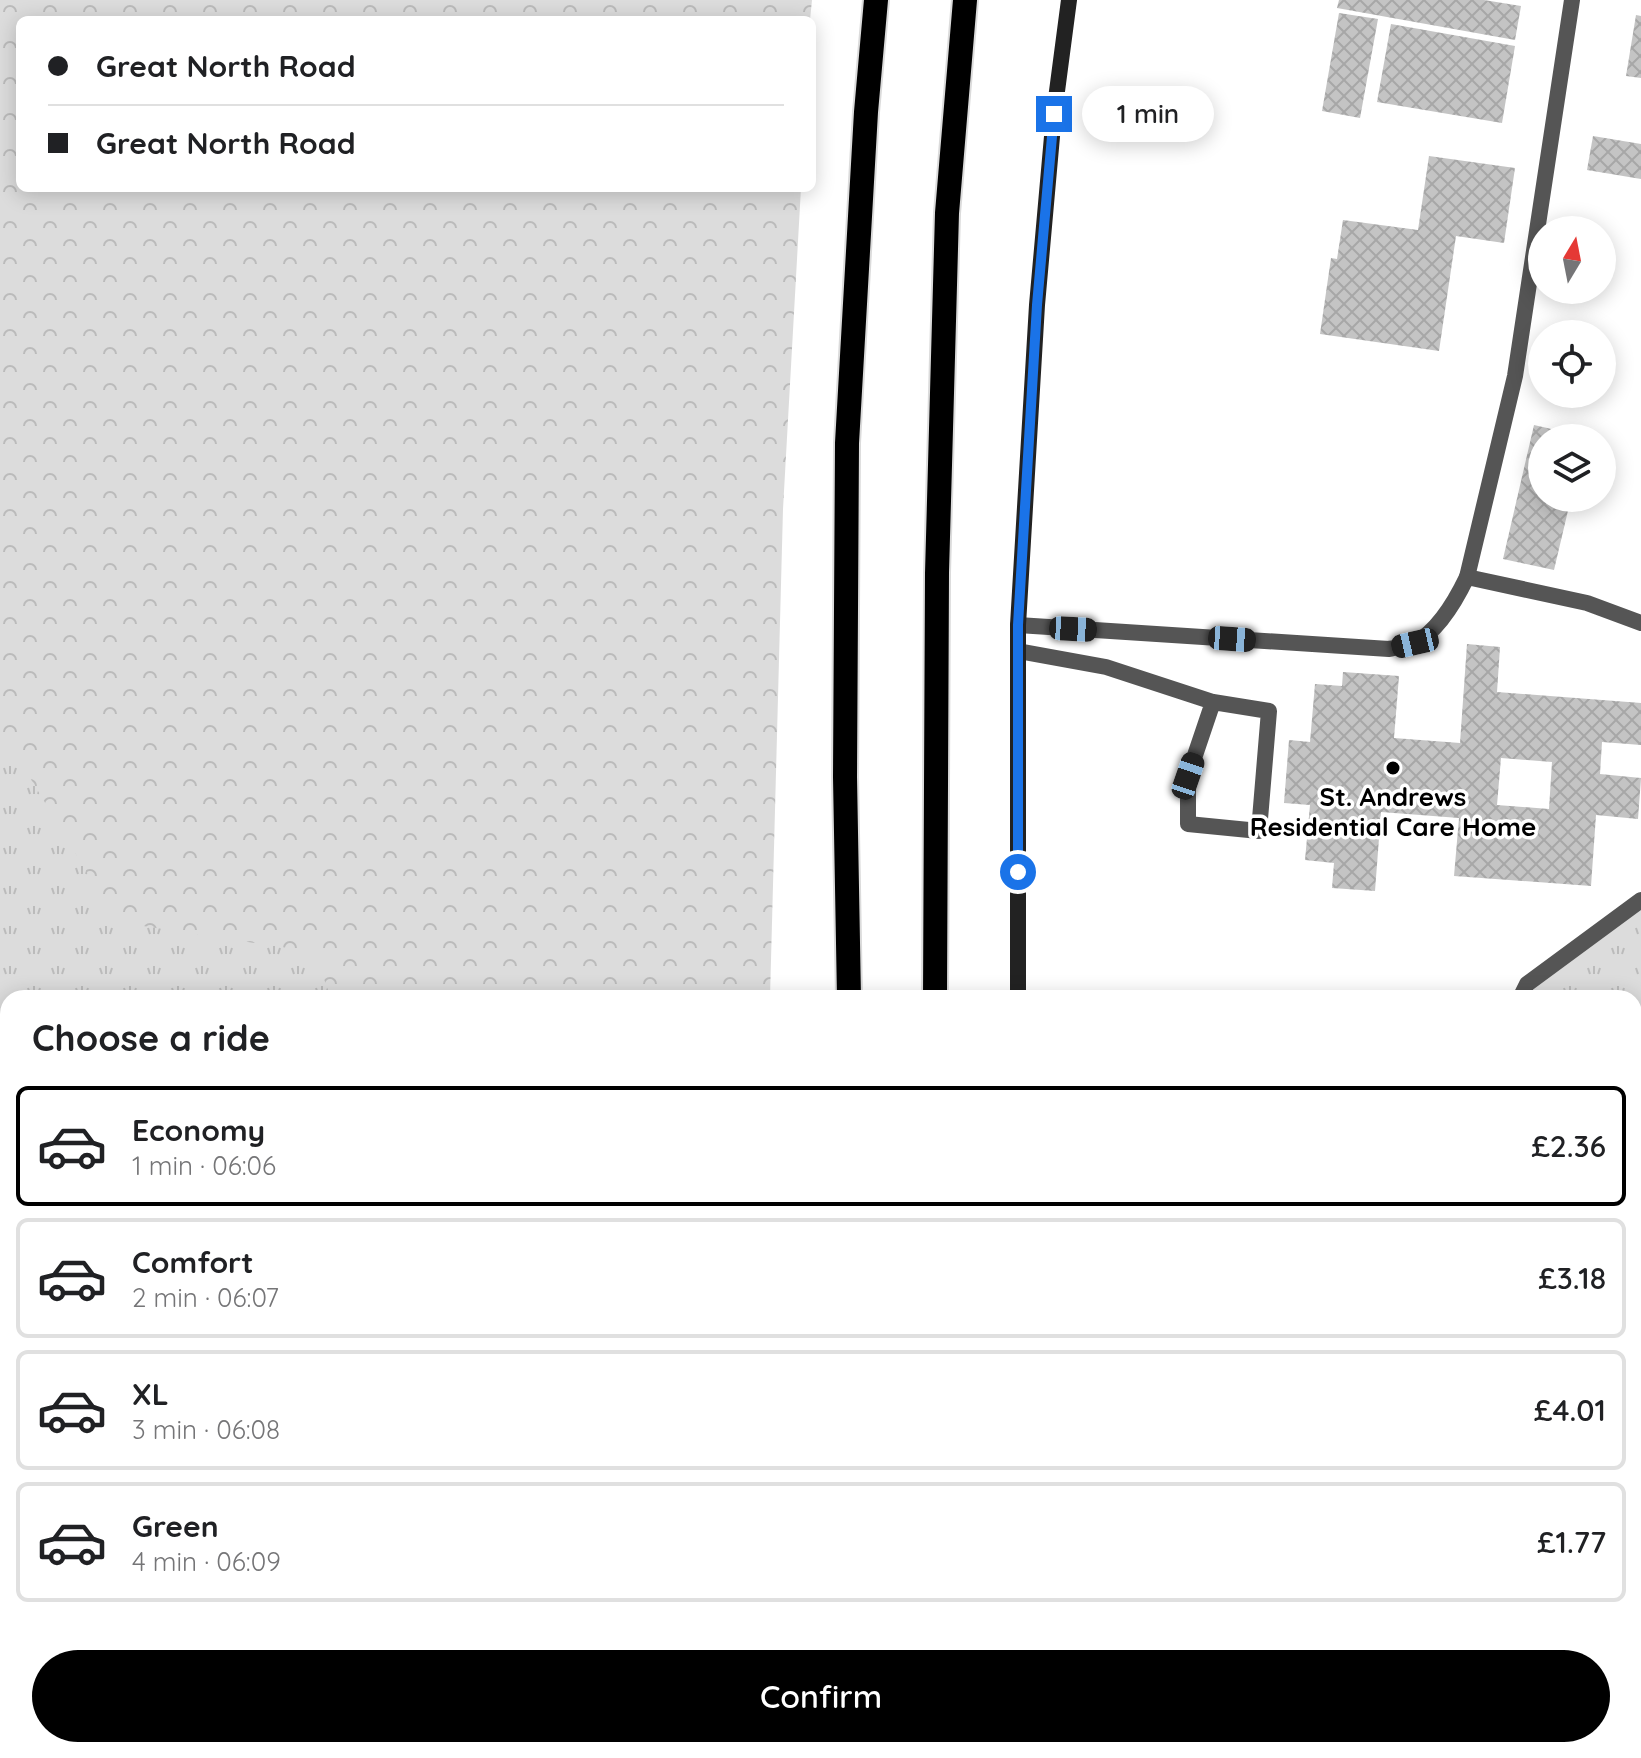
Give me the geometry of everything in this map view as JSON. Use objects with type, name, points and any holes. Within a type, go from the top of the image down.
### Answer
[{"type":"highway","points":[[849,990],[845,777],[847,443],[866,112],[876,0]]},
{"type":"highway","points":[[935,990],[937,573],[946,245],[965,0]]},
{"type":"main road","points":[[1018,990],[1018,625],[1037,305],[1054,114],[1069,0]]},
{"type":"lane","points":[[1018,625],[1389,649],[1415,643],[1431,629],[1454,603],[1467,577],[1515,376],[1572,0]]},
{"type":"lane","points":[[1467,577],[1587,603],[1641,623]]},
{"type":"lane","points":[[1018,651],[1106,667],[1213,702],[1269,711],[1259,831],[1188,824],[1188,776],[1213,702]]},
{"type":"lane","points":[[1524,990],[1527,984],[1641,900]]},
{"type":"green space","points":[[0,0],[16,16],[16,192],[22,192],[424,990],[0,990]]},
{"type":"green space","points":[[0,0],[812,0],[810,16],[16,16],[16,192],[801,192],[783,509],[770,990],[328,990],[314,952],[117,922],[0,728]]},
{"type":"green space","points":[[1641,900],[1641,990],[1531,990]]},
{"type":"building","points":[[1339,0],[1484,0],[1521,6],[1515,40],[1337,8]]},
{"type":"building","points":[[1339,13],[1378,19],[1360,118],[1322,111]]},
{"type":"building","points":[[1636,15],[1641,16],[1641,78],[1626,76]]},
{"type":"building","points":[[1391,24],[1515,46],[1502,123],[1377,102]]},
{"type":"building","points":[[1593,136],[1641,144],[1641,179],[1587,170]]},
{"type":"building","points":[[1429,156],[1515,168],[1504,243],[1456,236],[1439,351],[1320,334],[1331,258],[1337,259],[1343,220],[1418,230]]},
{"type":"building","points":[[1528,451],[1528,512],[1568,512],[1554,570],[1503,559]]},
{"type":"building","name":"St. Andrews Residential Care Home","points":[[1467,644],[1500,647],[1497,692],[1641,703],[1641,745],[1602,742],[1600,774],[1641,778],[1638,819],[1596,815],[1591,886],[1454,876],[1459,818],[1381,812],[1375,891],[1332,888],[1334,863],[1305,860],[1310,805],[1284,803],[1289,740],[1310,742],[1315,684],[1342,686],[1343,672],[1399,676],[1394,738],[1460,743]],"holes":[[[1501,758],[1552,762],[1549,809],[1497,805]]]},
{"type":"place","name":"St. Andrews Residential Care Home","points":[[1393,768]]},
{"type":"route","points":[[1018,872],[1018,625],[1037,305],[1054,114]]}]
